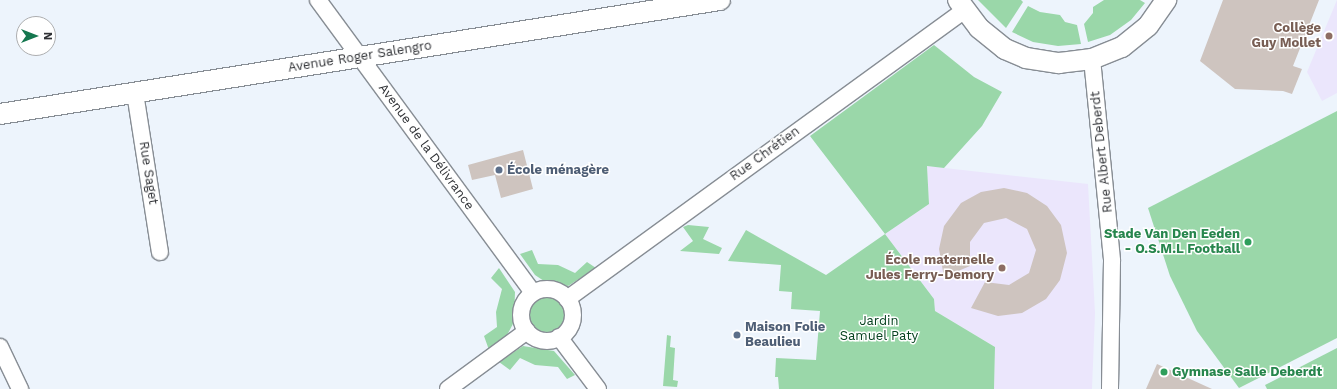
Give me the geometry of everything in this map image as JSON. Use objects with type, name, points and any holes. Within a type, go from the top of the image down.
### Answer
[{"type":"street","name":"Avenue de la Délivrance","points":[[318,0],[533,293]]},
{"type":"street","name":"Avenue Roger Salengro","points":[[0,114],[720,0]]},
{"type":"street","points":[[961,6],[987,36],[1026,58],[1059,63],[1092,60],[1118,49],[1140,34],[1166,0]]},
{"type":"street","name":"Rue Chrétien","points":[[567,299],[961,6]]},
{"type":"street","name":"Rue Albert Deberdt","points":[[1092,60],[1112,261],[1110,389]]},
{"type":"street","name":"Rue Saget","points":[[135,93],[160,252]]},
{"type":"street","points":[[548,289],[567,299],[572,306],[571,324],[559,337],[539,339],[527,331],[521,315],[526,299],[533,293],[548,289]]},
{"type":"street","points":[[448,389],[527,331]]},
{"type":"street","points":[[559,337],[598,389]]},
{"type":"street","points":[[0,348],[20,389]]},
{"type":"shaded area","name":"Collège Guy Mollet","points":[[1337,0],[1337,93],[1322,101],[1307,72]]},
{"type":"shaded area","name":"École maternelle Jules Ferry-Demory","points":[[927,166],[1088,184],[1095,313],[1092,389],[994,389],[995,347],[935,311],[934,299],[885,234],[929,204]]},
{"type":"green space","points":[[978,0],[1021,0],[1023,2],[1006,28]]},
{"type":"green space","points":[[1104,0],[1140,0],[1145,3],[1131,20],[1110,35],[1088,42],[1084,24],[1093,13],[1093,7]]},
{"type":"green space","points":[[1028,6],[1040,12],[1060,15],[1065,22],[1077,25],[1081,44],[1058,46],[1033,42],[1012,32]]},
{"type":"green space","points":[[934,45],[974,77],[1002,92],[982,126],[944,168],[927,166],[929,204],[885,234],[810,136]]},
{"type":"green space","name":"Stade Van Den Eeden - O.S.M.L Football","points":[[1337,111],[1337,338],[1239,388],[1197,331],[1170,276],[1148,208]]},
{"type":"green space","points":[[688,225],[709,227],[703,239],[722,248],[719,254],[680,251],[693,241],[683,227]]},
{"type":"green space","name":"Jardin Samuel Paty","points":[[746,230],[826,275],[885,234],[934,299],[935,311],[995,347],[994,389],[779,389],[778,377],[775,377],[776,358],[816,360],[820,311],[791,309],[792,292],[779,291],[781,265],[728,261]]},
{"type":"green space","points":[[532,250],[538,264],[558,265],[575,273],[587,262],[596,268],[568,286],[544,281],[535,275],[520,254]]},
{"type":"green space","points":[[499,268],[515,292],[514,322],[507,335],[489,350],[484,336],[497,327],[496,312],[502,289],[491,278]]},
{"type":"green space","points":[[544,296],[550,296],[560,301],[565,314],[560,327],[550,332],[544,332],[534,327],[529,317],[529,311],[534,301]]},
{"type":"green space","points":[[667,335],[671,336],[670,347],[675,348],[673,380],[678,381],[677,387],[663,386]]},
{"type":"green space","points":[[523,346],[554,351],[575,375],[567,379],[558,367],[535,365],[520,358],[510,370],[499,362]]},
{"type":"green space","points":[[1337,348],[1337,389],[1267,389],[1265,385]]},
{"type":"building","points":[[1223,0],[1319,0],[1293,66],[1302,69],[1292,94],[1283,91],[1235,89],[1200,61]]},
{"type":"building","name":"École ménagère","points":[[523,150],[533,189],[501,198],[495,175],[472,180],[468,165]]},
{"type":"building","points":[[1004,188],[1027,193],[1047,206],[1061,225],[1067,253],[1060,280],[1046,299],[1022,313],[998,316],[971,308],[985,282],[1009,285],[1029,273],[1036,250],[1027,229],[1006,218],[984,223],[970,242],[970,266],[944,277],[939,249],[944,226],[961,203],[981,192]]},
{"type":"building","name":"Gymnase Salle Deberdt","points":[[1157,364],[1212,389],[1146,389]]},
{"type":"place","name":"Collège Guy Mollet","points":[[1329,36]]},
{"type":"place","name":"École ménagère","points":[[499,170]]},
{"type":"place","name":"Stade Van Den Eeden - O.S.M.L Football","points":[[1248,242]]},
{"type":"place","name":"École maternelle Jules Ferry-Demory","points":[[1002,268]]},
{"type":"place","name":"Maison Folie Beaulieu","points":[[737,335]]},
{"type":"place","name":"Gymnase Salle Deberdt","points":[[1164,372]]}]
